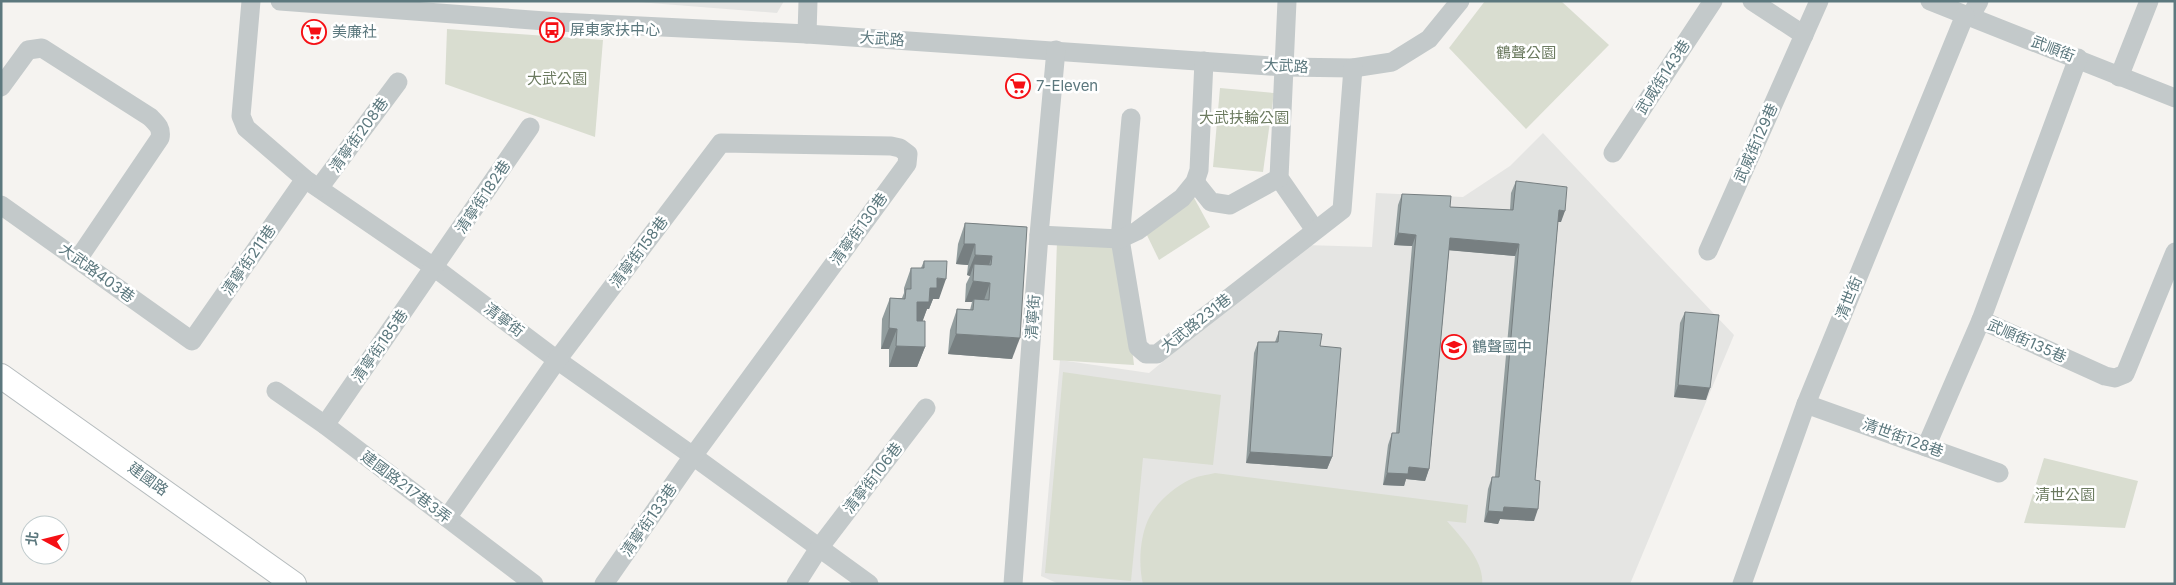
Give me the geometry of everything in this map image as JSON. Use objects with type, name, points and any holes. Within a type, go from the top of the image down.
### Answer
[{"type":"main road","name":"建國路","points":[[1,376],[294,584]]},
{"type":"street","name":"清寧街","points":[[251,1],[240,116],[246,128],[312,184],[435,268],[557,360],[869,584]]},
{"type":"street","name":"大武路","points":[[280,1],[559,22],[807,34],[1285,67],[1354,68],[1392,62],[1422,44],[1429,39],[1460,1]]},
{"type":"street","points":[[807,34],[808,1]]},
{"type":"street","points":[[1287,1],[1279,178],[1315,230]]},
{"type":"street","name":"武威街143巷","points":[[1614,153],[1714,1]]},
{"type":"street","points":[[1752,1],[1804,35]]},
{"type":"street","name":"武威街129巷","points":[[1708,251],[1819,1]]},
{"type":"street","name":"武順街","points":[[1930,1],[1971,11],[2119,77],[2175,98]]},
{"type":"street","points":[[2119,77],[2149,1]]},
{"type":"street","name":"清世街","points":[[1744,583],[1806,404],[1971,11]]},
{"type":"street","points":[[1,87],[28,50],[42,48],[150,117],[161,131],[160,138],[78,259]]},
{"type":"street","name":"清寧街","points":[[1013,584],[1039,235],[1056,50]]},
{"type":"street","name":"武順街135巷","points":[[2078,58],[1981,320],[2105,376],[2115,378],[2125,374],[2175,252]]},
{"type":"street","points":[[1039,235],[1120,238],[1136,231],[1182,198],[1194,182],[1198,170],[1204,61]]},
{"type":"street","name":"大武路231巷","points":[[1131,118],[1120,238],[1138,347],[1146,354],[1157,354],[1342,210],[1354,68]]},
{"type":"street","name":"清寧街208巷","points":[[312,184],[398,82]]},
{"type":"street","name":"清寧街182巷","points":[[435,268],[530,127]]},
{"type":"street","name":"清寧街158巷","points":[[447,518],[557,360],[721,143]]},
{"type":"street","name":"清寧街130巷","points":[[693,456],[907,164],[908,154],[900,148],[892,146],[721,143]]},
{"type":"street","points":[[1194,182],[1211,202],[1230,204],[1279,178]]},
{"type":"street","name":"清寧街211巷","points":[[192,341],[312,184]]},
{"type":"street","name":"大武路403巷","points":[[1,205],[192,341]]},
{"type":"street","name":"清寧街185巷","points":[[325,425],[435,268]]},
{"type":"street","points":[[1926,447],[1981,320]]},
{"type":"street","name":"建國路217巷3弄","points":[[276,391],[325,425],[534,584]]},
{"type":"street","name":"清世街128巷","points":[[1806,404],[1999,473]]},
{"type":"street","name":"清寧街106巷","points":[[796,584],[819,548],[926,408]]},
{"type":"street","name":"清寧街133巷","points":[[604,584],[693,456]]},
{"type":"shaded area","points":[[625,1],[784,1],[777,13]]},
{"type":"shaded area","name":"鶴聲國中","points":[[1543,133],[1734,335],[1630,584],[1059,584],[1041,576],[1060,360],[1149,373],[1305,245],[1372,247],[1376,193],[1463,197],[1510,166]]},
{"type":"green space","name":"鶴聲公園","points":[[1485,1],[1561,1],[1609,45],[1526,129],[1449,48]]},
{"type":"green space","name":"大武公園","points":[[447,29],[603,40],[595,137],[445,84]]},
{"type":"green space","name":"大武扶輪公園","points":[[1220,88],[1274,93],[1263,172],[1213,167]]},
{"type":"green space","points":[[1193,196],[1210,227],[1159,260],[1143,227]]},
{"type":"green space","points":[[1057,241],[1116,247],[1125,288],[1134,365],[1053,360]]},
{"type":"green space","points":[[1063,372],[1221,395],[1213,465],[1143,458],[1131,581],[1045,573]]},
{"type":"green space","name":"清世公園","points":[[2044,458],[2138,481],[2125,528],[2024,523]]},
{"type":"green space","points":[[1215,473],[1468,505],[1466,523],[1447,521],[1465,542],[1476,559],[1480,567],[1482,584],[1143,584],[1140,558],[1142,540],[1153,510],[1167,495],[1189,480]]},
{"type":"building","points":[[1516,181],[1567,187],[1565,211],[1559,210],[1535,480],[1540,481],[1538,509],[1504,507],[1503,512],[1488,511],[1492,477],[1499,477],[1519,244],[1450,238],[1429,469],[1409,467],[1408,474],[1387,473],[1392,433],[1399,433],[1416,235],[1398,233],[1402,194],[1451,196],[1450,207],[1513,210]]},
{"type":"building","points":[[965,223],[1027,227],[1020,338],[956,334],[957,309],[973,310],[974,299],[989,300],[990,283],[973,281],[974,264],[991,265],[992,256],[975,255],[975,244],[964,244]]},
{"type":"building","points":[[924,261],[947,261],[946,279],[937,278],[937,288],[930,288],[929,302],[917,302],[917,321],[925,321],[925,347],[896,346],[897,329],[889,328],[890,298],[905,299],[906,289],[911,289],[911,268],[924,268]]},
{"type":"building","points":[[1685,312],[1719,315],[1710,388],[1678,385]]},
{"type":"building","points":[[1279,331],[1322,334],[1320,346],[1341,348],[1332,457],[1250,452],[1258,342],[1278,342]]},
{"type":"place","name":"屏東家扶中心","points":[[552,30]]},
{"type":"place","name":"美廉社","points":[[314,32]]},
{"type":"place","name":"7-Eleven","points":[[1018,86]]},
{"type":"place","name":"鶴聲國中","points":[[1454,347]]}]
